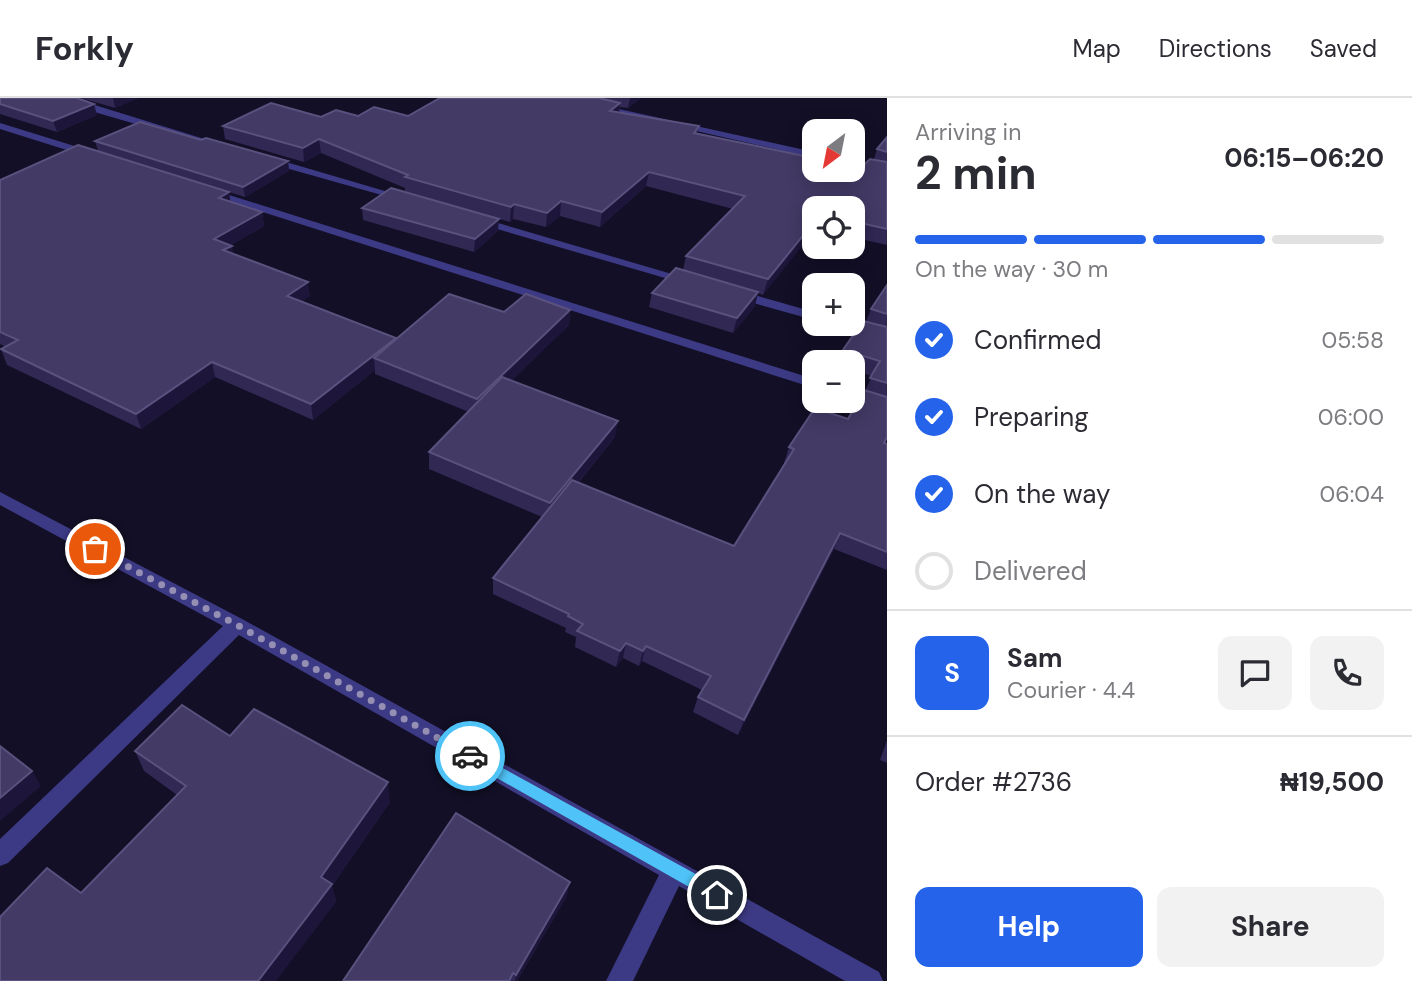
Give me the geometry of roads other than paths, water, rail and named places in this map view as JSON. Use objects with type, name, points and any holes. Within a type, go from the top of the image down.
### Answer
[{"type":"street","points":[[64,98],[232,149]]},
{"type":"street","points":[[557,98],[802,152]]},
{"type":"street","points":[[0,125],[107,159]]},
{"type":"street","points":[[259,157],[417,202]]},
{"type":"street","points":[[865,167],[887,172]]},
{"type":"street","points":[[200,189],[802,380]]},
{"type":"street","points":[[470,218],[708,286]]},
{"type":"street","points":[[721,290],[802,313]]},
{"type":"street","points":[[865,331],[887,337]]},
{"type":"street","points":[[865,400],[887,407]]},
{"type":"street","points":[[0,498],[237,625],[870,981]]},
{"type":"street","points":[[0,855],[237,625]]},
{"type":"street","points":[[619,981],[674,870]]}]
